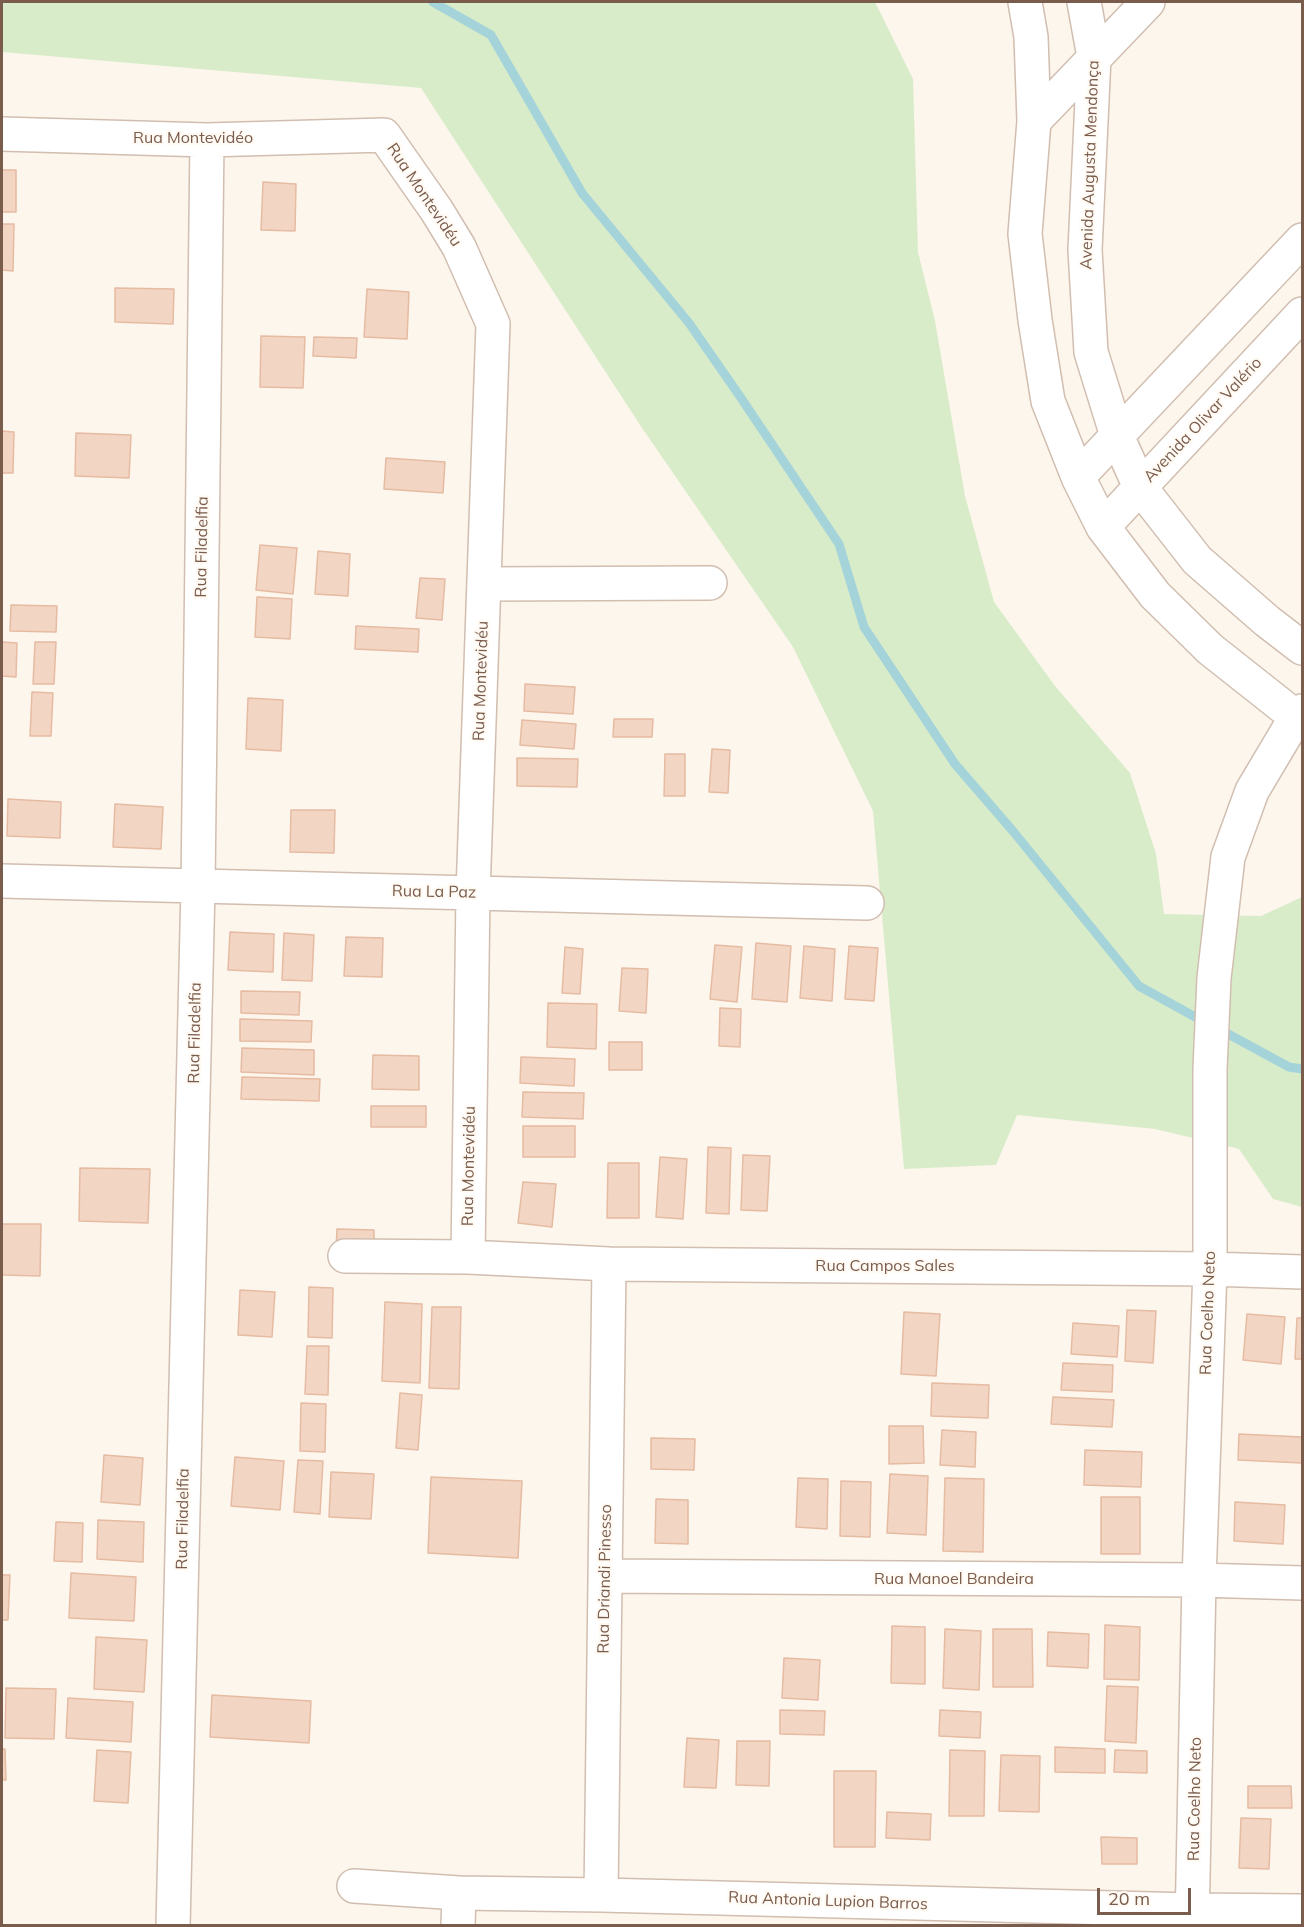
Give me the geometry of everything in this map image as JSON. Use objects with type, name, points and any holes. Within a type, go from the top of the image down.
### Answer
[{"type":"street","points":[[1025,2],[1031,37],[1034,121],[1024,234],[1048,401],[1078,477],[1103,527],[1155,595],[1210,649],[1300,716]]},
{"type":"street","name":"Avenida Augusta Mendonça","points":[[1083,2],[1095,57],[1085,250],[1090,341],[1091,352],[1117,436],[1140,487],[1197,560],[1302,648]]},
{"type":"street","points":[[1034,121],[1148,2]]},
{"type":"street","name":"Rua Montevidéo","points":[[2,134],[207,140],[384,135]]},
{"type":"street","name":"Rua Montevidéu","points":[[384,135],[459,247],[493,324],[472,893],[468,1257]]},
{"type":"street","name":"Rua Filadelfia","points":[[174,1926],[198,887],[207,140]]},
{"type":"street","points":[[1078,477],[1302,240]]},
{"type":"street","name":"Avenida Olivar Valério","points":[[1103,527],[1302,314]]},
{"type":"street","points":[[485,584],[711,583]]},
{"type":"street","name":"Rua Coelho Neto","points":[[1192,1918],[1199,1580],[1209,1269],[1210,1069],[1214,978],[1228,857],[1252,792],[1300,716]]},
{"type":"street","name":"Rua La Paz","points":[[2,881],[867,903]]},
{"type":"street","name":"Rua Campos Sales","points":[[345,1256],[468,1257],[609,1264],[1209,1269],[1302,1272]]},
{"type":"street","name":"Rua Driandi Pinesso","points":[[601,1895],[609,1264]]},
{"type":"street","name":"Rua Manoel Bandeira","points":[[605,1576],[1199,1580],[1302,1584]]},
{"type":"street","name":"Rua Antonia Lupion Barros","points":[[354,1886],[459,1893],[601,1895],[1192,1918],[1302,1911]]},
{"type":"street","points":[[458,1926],[459,1893]]},
{"type":"green space","points":[[2,2],[875,2],[913,79],[918,252],[935,321],[965,496],[994,602],[1055,686],[1130,773],[1156,854],[1164,914],[1261,916],[1302,897],[1302,1207],[1273,1199],[1239,1149],[1155,1129],[1017,1115],[996,1165],[904,1169],[873,811],[793,647],[642,428],[421,88],[2,52]]},
{"type":"building","points":[[2,170],[16,170],[16,212],[2,212]]},
{"type":"building","points":[[263,182],[296,184],[295,231],[261,230]]},
{"type":"building","points":[[2,224],[14,224],[13,271],[2,270]]},
{"type":"building","points":[[115,288],[174,289],[173,324],[115,322]]},
{"type":"building","points":[[367,289],[409,292],[407,339],[364,337]]},
{"type":"building","points":[[261,336],[305,337],[303,388],[260,387]]},
{"type":"building","points":[[314,337],[357,338],[356,358],[313,356]]},
{"type":"building","points":[[2,431],[14,432],[13,473],[2,473]]},
{"type":"building","points":[[76,433],[131,435],[129,478],[75,476]]},
{"type":"building","points":[[386,458],[445,462],[443,493],[384,489]]},
{"type":"building","points":[[260,545],[297,548],[293,594],[256,590]]},
{"type":"building","points":[[318,551],[350,554],[348,596],[315,594]]},
{"type":"building","points":[[420,578],[445,579],[442,620],[416,618]]},
{"type":"building","points":[[257,597],[292,599],[290,639],[255,637]]},
{"type":"building","points":[[11,605],[57,606],[56,632],[10,631]]},
{"type":"building","points":[[356,626],[419,629],[418,652],[355,649]]},
{"type":"building","points":[[2,642],[17,643],[16,677],[2,676]]},
{"type":"building","points":[[35,642],[56,642],[54,684],[33,684]]},
{"type":"building","points":[[525,684],[575,687],[573,714],[524,711]]},
{"type":"building","points":[[32,692],[53,693],[51,736],[30,736]]},
{"type":"building","points":[[248,698],[283,700],[281,751],[246,749]]},
{"type":"building","points":[[614,719],[653,719],[652,737],[613,737]]},
{"type":"building","points":[[522,720],[576,724],[574,749],[520,745]]},
{"type":"building","points":[[712,749],[730,750],[728,793],[709,792]]},
{"type":"building","points":[[665,754],[685,754],[685,796],[664,796]]},
{"type":"building","points":[[517,758],[578,759],[577,787],[517,786]]},
{"type":"building","points":[[8,799],[61,802],[60,838],[7,836]]},
{"type":"building","points":[[115,804],[163,807],[161,849],[113,847]]},
{"type":"building","points":[[291,810],[335,810],[334,853],[290,852]]},
{"type":"building","points":[[230,932],[274,934],[273,972],[228,970]]},
{"type":"building","points":[[284,933],[314,935],[312,981],[282,980]]},
{"type":"building","points":[[346,937],[383,938],[382,977],[344,976]]},
{"type":"building","points":[[756,943],[791,946],[787,1002],[752,999]]},
{"type":"building","points":[[715,945],[742,947],[737,1002],[710,999]]},
{"type":"building","points":[[804,946],[835,949],[832,1001],[800,998]]},
{"type":"building","points":[[849,946],[878,948],[874,1001],[845,999]]},
{"type":"building","points":[[565,947],[583,949],[580,994],[562,993]]},
{"type":"building","points":[[622,968],[648,969],[646,1013],[619,1011]]},
{"type":"building","points":[[241,991],[300,992],[299,1015],[241,1013]]},
{"type":"building","points":[[548,1003],[597,1004],[596,1049],[547,1047]]},
{"type":"building","points":[[720,1008],[741,1009],[740,1047],[719,1046]]},
{"type":"building","points":[[240,1019],[312,1021],[311,1042],[240,1041]]},
{"type":"building","points":[[609,1042],[642,1042],[642,1070],[609,1070]]},
{"type":"building","points":[[242,1048],[314,1050],[314,1075],[241,1072]]},
{"type":"building","points":[[373,1055],[419,1056],[419,1090],[372,1089]]},
{"type":"building","points":[[521,1057],[575,1059],[574,1086],[520,1083]]},
{"type":"building","points":[[242,1077],[320,1079],[319,1101],[241,1099]]},
{"type":"building","points":[[523,1092],[584,1093],[583,1119],[522,1117]]},
{"type":"building","points":[[371,1106],[426,1106],[426,1127],[371,1127]]},
{"type":"building","points":[[523,1126],[575,1126],[575,1157],[523,1157]]},
{"type":"building","points":[[708,1147],[731,1148],[729,1214],[706,1213]]},
{"type":"building","points":[[743,1155],[770,1156],[767,1211],[741,1210]]},
{"type":"building","points":[[660,1157],[687,1159],[683,1219],[656,1217]]},
{"type":"building","points":[[608,1163],[639,1163],[639,1218],[607,1218]]},
{"type":"building","points":[[80,1168],[150,1169],[148,1223],[79,1221]]},
{"type":"building","points":[[523,1182],[556,1184],[552,1227],[518,1223]]},
{"type":"building","points":[[2,1224],[41,1224],[40,1276],[2,1275]]},
{"type":"building","points":[[337,1229],[374,1230],[374,1252],[336,1251]]},
{"type":"building","points":[[309,1287],[333,1288],[332,1338],[308,1337]]},
{"type":"building","points":[[240,1290],[275,1292],[272,1337],[238,1335]]},
{"type":"building","points":[[385,1302],[422,1304],[420,1383],[382,1381]]},
{"type":"building","points":[[432,1307],[461,1307],[459,1389],[429,1388]]},
{"type":"building","points":[[1127,1310],[1156,1311],[1153,1363],[1125,1361]]},
{"type":"building","points":[[904,1312],[940,1314],[936,1376],[901,1374]]},
{"type":"building","points":[[1247,1314],[1285,1317],[1281,1364],[1243,1360]]},
{"type":"building","points":[[1297,1318],[1302,1318],[1302,1359],[1295,1359]]},
{"type":"building","points":[[1073,1323],[1119,1326],[1117,1357],[1071,1354]]},
{"type":"building","points":[[307,1346],[329,1346],[328,1395],[305,1394]]},
{"type":"building","points":[[1063,1363],[1113,1365],[1112,1392],[1061,1390]]},
{"type":"building","points":[[932,1383],[989,1385],[988,1418],[931,1416]]},
{"type":"building","points":[[400,1393],[422,1395],[418,1450],[396,1448]]},
{"type":"building","points":[[1053,1397],[1114,1400],[1112,1427],[1051,1424]]},
{"type":"building","points":[[301,1403],[326,1404],[325,1452],[300,1451]]},
{"type":"building","points":[[889,1426],[923,1426],[924,1463],[889,1464]]},
{"type":"building","points":[[942,1430],[976,1432],[975,1467],[940,1465]]},
{"type":"building","points":[[1239,1434],[1302,1437],[1302,1463],[1238,1460]]},
{"type":"building","points":[[651,1438],[695,1439],[694,1470],[651,1469]]},
{"type":"building","points":[[1085,1450],[1142,1452],[1141,1487],[1084,1485]]},
{"type":"building","points":[[104,1455],[143,1458],[140,1505],[101,1502]]},
{"type":"building","points":[[235,1457],[284,1461],[280,1510],[231,1506]]},
{"type":"building","points":[[298,1460],[323,1461],[320,1514],[294,1512]]},
{"type":"building","points":[[331,1472],[374,1474],[371,1519],[329,1517]]},
{"type":"building","points":[[890,1474],[928,1476],[926,1535],[887,1533]]},
{"type":"building","points":[[431,1477],[522,1481],[518,1558],[428,1553]]},
{"type":"building","points":[[798,1478],[828,1479],[827,1529],[796,1527]]},
{"type":"building","points":[[945,1478],[984,1479],[983,1552],[943,1551]]},
{"type":"building","points":[[841,1481],[871,1482],[870,1537],[840,1536]]},
{"type":"building","points":[[1101,1497],[1140,1497],[1140,1554],[1101,1554]]},
{"type":"building","points":[[656,1499],[688,1500],[688,1544],[655,1543]]},
{"type":"building","points":[[1235,1502],[1285,1505],[1283,1544],[1234,1541]]},
{"type":"building","points":[[98,1520],[144,1522],[143,1562],[97,1559]]},
{"type":"building","points":[[56,1522],[83,1523],[82,1562],[54,1561]]},
{"type":"building","points":[[71,1573],[136,1577],[134,1621],[69,1618]]},
{"type":"building","points":[[2,1575],[10,1575],[8,1620],[2,1620]]},
{"type":"building","points":[[1105,1625],[1140,1627],[1139,1680],[1104,1679]]},
{"type":"building","points":[[892,1626],[925,1627],[925,1684],[891,1683]]},
{"type":"building","points":[[945,1629],[981,1631],[979,1690],[943,1688]]},
{"type":"building","points":[[993,1629],[1032,1629],[1033,1687],[993,1687]]},
{"type":"building","points":[[1048,1632],[1089,1634],[1088,1668],[1047,1666]]},
{"type":"building","points":[[96,1637],[147,1640],[144,1692],[94,1689]]},
{"type":"building","points":[[784,1658],[820,1660],[818,1700],[782,1698]]},
{"type":"building","points":[[1107,1686],[1138,1687],[1136,1743],[1105,1741]]},
{"type":"building","points":[[6,1688],[56,1689],[54,1739],[5,1738]]},
{"type":"building","points":[[212,1695],[311,1701],[309,1743],[210,1737]]},
{"type":"building","points":[[68,1698],[133,1702],[131,1742],[66,1738]]},
{"type":"building","points":[[780,1710],[825,1711],[824,1735],[780,1734]]},
{"type":"building","points":[[940,1710],[981,1712],[980,1738],[939,1736]]},
{"type":"building","points":[[687,1738],[719,1740],[716,1788],[684,1787]]},
{"type":"building","points":[[737,1741],[770,1741],[769,1786],[736,1785]]},
{"type":"building","points":[[1055,1747],[1105,1749],[1105,1773],[1055,1772]]},
{"type":"building","points":[[2,1749],[5,1749],[6,1780],[2,1780]]},
{"type":"building","points":[[97,1750],[131,1752],[128,1803],[94,1801]]},
{"type":"building","points":[[950,1750],[985,1751],[984,1816],[949,1816]]},
{"type":"building","points":[[1115,1750],[1147,1751],[1147,1773],[1114,1772]]},
{"type":"building","points":[[1001,1755],[1040,1756],[1039,1812],[999,1811]]},
{"type":"building","points":[[834,1771],[876,1771],[875,1847],[834,1847]]},
{"type":"building","points":[[1248,1786],[1291,1786],[1292,1808],[1248,1808]]},
{"type":"building","points":[[887,1812],[931,1814],[930,1840],[886,1838]]},
{"type":"building","points":[[1241,1818],[1271,1819],[1269,1869],[1239,1868]]},
{"type":"building","points":[[1101,1837],[1137,1838],[1137,1864],[1102,1864]]},
{"type":"waterway","points":[[433,2],[491,35],[582,193],[689,323],[739,395],[839,544],[864,627],[955,764],[1139,986],[1206,1023]]},
{"type":"waterway","points":[[1219,1029],[1289,1067],[1302,1069]]}]
